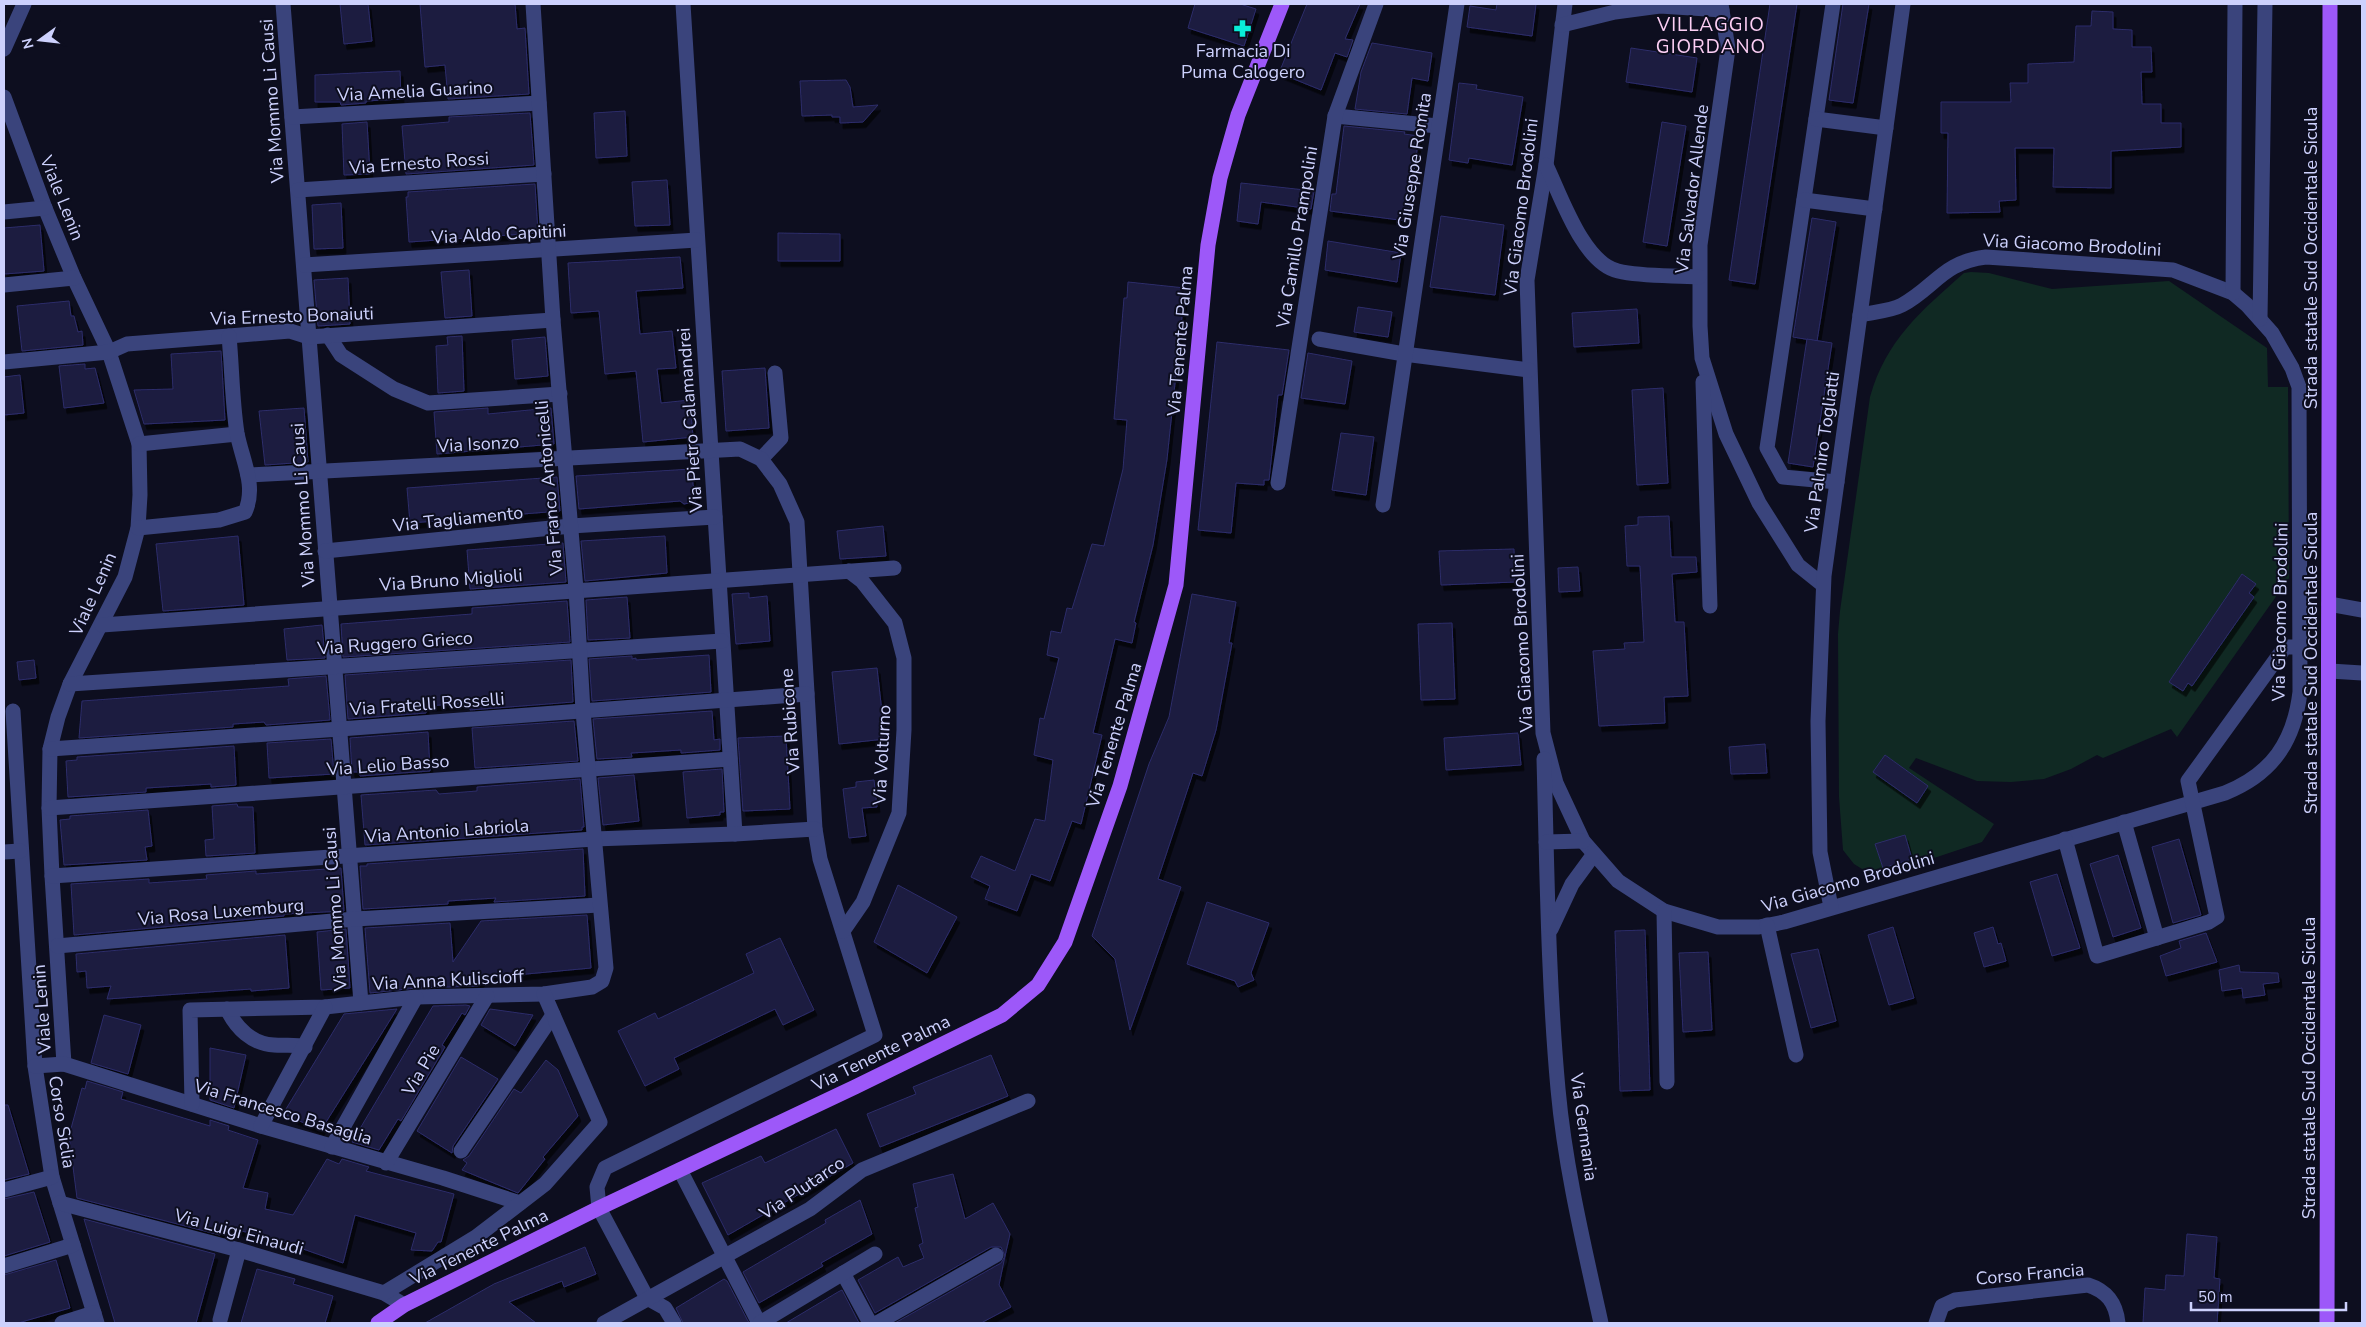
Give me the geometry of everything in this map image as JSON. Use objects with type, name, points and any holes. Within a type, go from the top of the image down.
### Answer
[{"type":"main road","name":"Via Tenente Palma","points":[[378,1323],[404,1305],[599,1208],[1002,1015],[1038,985],[1065,942],[1120,786],[1176,585],[1208,245],[1220,178],[1238,115],[1282,4]]},
{"type":"main road","name":"Strada statale Sud Occidentale Sicula","points":[[2327,1323],[2330,671],[2330,4]]},
{"type":"street","points":[[4,49],[24,4]]},
{"type":"street","name":"Via Mommo Li Causi","points":[[283,4],[361,1003]]},
{"type":"street","name":"Via Franco Antonicelli","points":[[533,4],[553,320],[576,589],[583,711],[606,968]]},
{"type":"street","name":"Via Pietro Calamandrei","points":[[683,4],[735,834]]},
{"type":"street","name":"Via Camillo Prampolini","points":[[1278,483],[1335,116],[1376,4]]},
{"type":"street","name":"Via Giuseppe Romita","points":[[1383,504],[1457,4]]},
{"type":"street","name":"Via Giacomo Brodolini","points":[[1565,4],[1546,165],[1527,280],[1543,733],[1556,783],[1583,841],[1618,882],[1664,912],[1718,927],[1767,926],[2193,802],[2240,787],[2254,778],[2278,756],[2294,726],[2298,709],[2299,647],[2299,387],[2283,350],[2260,318],[2233,294],[2173,270],[1986,257],[1961,262],[1951,267],[1901,306],[1860,315]]},
{"type":"street","points":[[1833,4],[1768,448],[1783,477],[1836,482]]},
{"type":"street","name":"Via Palmiro Togliatti","points":[[1831,907],[1820,852],[1818,721],[1823,585],[1903,4]]},
{"type":"street","points":[[2233,294],[2235,4]]},
{"type":"street","points":[[2260,318],[2265,4]]},
{"type":"street","points":[[1562,25],[1615,12],[1660,6],[1721,7]]},
{"type":"street","name":"Via Salvador Allende","points":[[1721,7],[1728,49],[1700,245],[1699,277],[1702,358],[1726,434],[1759,503],[1798,564],[1823,585]]},
{"type":"street","name":"Viale Lenin","points":[[4,97],[11,138],[45,208],[74,278],[109,352],[139,444],[140,495],[138,528],[125,577],[70,684],[58,717],[50,749],[49,808],[52,876],[64,1064]]},
{"type":"street","name":"Via Amelia Guarino","points":[[292,117],[539,103]]},
{"type":"street","points":[[1335,116],[1438,126]]},
{"type":"street","points":[[1816,119],[1886,128]]},
{"type":"street","points":[[1546,165],[1582,239],[1596,260],[1618,271],[1699,277]]},
{"type":"street","name":"Via Ernesto Rossi","points":[[298,190],[544,174]]},
{"type":"street","points":[[1804,200],[1875,209]]},
{"type":"street","points":[[4,212],[45,208]]},
{"type":"street","name":"Via Aldo Capitini","points":[[304,265],[697,240]]},
{"type":"street","points":[[4,285],[74,278]]},
{"type":"street","name":"Via Ernesto Bonaiuti","points":[[4,362],[109,352],[127,344],[290,331],[309,336],[553,320]]},
{"type":"street","points":[[328,335],[341,355],[394,389],[428,403],[560,394]]},
{"type":"street","points":[[138,528],[219,520],[245,512],[250,500],[248,475],[237,434],[229,336]]},
{"type":"street","points":[[1319,339],[1404,354],[1529,370]]},
{"type":"street","points":[[1702,358],[1710,606]]},
{"type":"street","points":[[761,459],[781,438],[775,373]]},
{"type":"street","points":[[139,444],[237,434]]},
{"type":"street","name":"Via Rubicone","points":[[710,451],[740,449],[761,459],[780,484],[797,522],[815,829],[820,859],[875,1035]]},
{"type":"street","name":"Via Isonzo","points":[[248,475],[710,451]]},
{"type":"street","name":"Via Tagliamento","points":[[325,551],[571,526],[715,517]]},
{"type":"street","name":"Via Bruno Miglioli","points":[[102,625],[576,589],[718,582],[894,568]]},
{"type":"street","name":"Via Volturno","points":[[843,931],[863,902],[899,813],[904,730],[904,658],[895,623],[862,581],[849,571]]},
{"type":"street","points":[[2329,604],[2362,610]]},
{"type":"street","name":"Via Ruggero Grieco","points":[[70,684],[335,665],[722,641]]},
{"type":"street","points":[[2065,838],[2097,956],[2217,917],[2188,781],[2285,646],[2299,647]]},
{"type":"street","points":[[2330,671],[2362,673]]},
{"type":"street","name":"Via Fratelli Rosselli","points":[[50,749],[806,694]]},
{"type":"street","name":"Corso Siclia","points":[[13,711],[20,851],[35,1066],[52,1177],[95,1318]]},
{"type":"street","name":"Via Germania","points":[[1543,733],[1549,933],[1560,1105],[1580,1227],[1601,1323]]},
{"type":"street","name":"Via Lelio Basso","points":[[49,808],[730,759]]},
{"type":"street","points":[[2124,822],[2157,938]]},
{"type":"street","name":"Via Antonio Labriola","points":[[52,876],[594,839],[815,829]]},
{"type":"street","points":[[1546,842],[1583,841]]},
{"type":"street","points":[[4,852],[20,851]]},
{"type":"street","points":[[1549,933],[1572,884],[1594,854]]},
{"type":"street","name":"Via Rosa Luxemburg","points":[[57,946],[355,919],[599,905]]},
{"type":"street","points":[[1664,912],[1667,1082]]},
{"type":"street","points":[[1767,926],[1796,1055]]},
{"type":"street","name":"Via Anna Kuliscioff","points":[[192,1104],[190,1010],[325,1007],[416,997],[544,994],[592,987],[602,981],[606,968]]},
{"type":"street","points":[[384,1293],[476,1237],[545,1184],[600,1122],[544,994]]},
{"type":"street","name":"Via Pie","points":[[386,1163],[487,996]]},
{"type":"street","points":[[332,1147],[416,997]]},
{"type":"street","points":[[261,1126],[306,1047],[325,1007]]},
{"type":"street","points":[[227,1009],[240,1029],[259,1042],[272,1045],[296,1044],[306,1047]]},
{"type":"street","points":[[461,1151],[553,1015]]},
{"type":"street","name":"Via Tenente Palma","points":[[599,1208],[597,1187],[605,1168],[875,1035]]},
{"type":"street","name":"Via Francesco Basaglia","points":[[35,1066],[64,1064],[261,1126],[443,1178],[520,1203]]},
{"type":"street","name":"Via Plutarco","points":[[604,1323],[810,1209],[862,1170],[1028,1101]]},
{"type":"street","points":[[680,1170],[760,1323],[875,1254]]},
{"type":"street","points":[[4,1190],[52,1177]]},
{"type":"street","name":"Via Luigi Einaudi","points":[[60,1203],[239,1250],[384,1293],[404,1305]]},
{"type":"street","points":[[599,1208],[648,1298],[666,1308],[674,1323]]},
{"type":"street","points":[[4,1266],[74,1245]]},
{"type":"street","points":[[220,1320],[239,1250]]},
{"type":"street","points":[[877,1323],[996,1255]]},
{"type":"street","points":[[843,1273],[870,1323]]},
{"type":"street","name":"Corso Francia","points":[[1936,1323],[1942,1306],[1955,1300],[2088,1285],[2102,1289],[2112,1301],[2118,1323]]},
{"type":"street","points":[[62,1323],[95,1318]]},
{"type":"green space","points":[[1964,273],[1989,273],[2052,289],[2169,281],[2267,348],[2268,387],[2288,387],[2289,578],[2177,737],[2171,729],[2103,758],[2097,755],[2071,769],[2044,779],[2011,782],[1977,781],[1916,758],[1909,768],[1994,824],[1982,842],[1880,874],[1867,872],[1854,864],[1843,850],[1839,797],[1838,634],[1870,397],[1885,359],[1907,328],[1933,300]]},
{"type":"building","points":[[340,4],[368,4],[372,41],[344,44]]},
{"type":"building","points":[[420,4],[515,4],[517,29],[525,28],[529,94],[448,99],[445,65],[425,67]]},
{"type":"building","points":[[1195,4],[1240,4],[1256,9],[1244,46],[1188,28]]},
{"type":"building","points":[[1307,4],[1360,4],[1345,39],[1353,40],[1347,57],[1335,53],[1321,90],[1279,73]]},
{"type":"building","points":[[1497,4],[1536,4],[1532,36],[1467,27],[1470,6],[1496,10]]},
{"type":"building","points":[[1770,4],[1797,4],[1755,284],[1729,280]]},
{"type":"building","points":[[1843,4],[1869,4],[1853,103],[1829,100]]},
{"type":"building","points":[[2092,11],[2113,12],[2113,29],[2132,30],[2132,47],[2151,47],[2152,72],[2141,72],[2142,104],[2161,104],[2161,123],[2181,123],[2181,147],[2111,151],[2111,188],[2053,187],[2054,148],[2015,148],[2016,200],[1999,201],[2000,212],[1947,213],[1948,133],[1941,133],[1941,102],[2011,102],[2010,83],[2028,83],[2028,64],[2074,62],[2076,26],[2091,26]]},
{"type":"building","points":[[1372,43],[1432,53],[1428,81],[1412,78],[1407,114],[1355,109],[1361,72]]},
{"type":"building","points":[[1631,48],[1697,58],[1692,92],[1626,82]]},
{"type":"building","points":[[400,71],[401,99],[341,105],[340,102],[315,102],[315,75]]},
{"type":"building","points":[[846,80],[850,87],[853,107],[878,105],[863,122],[840,123],[840,117],[832,117],[832,115],[802,116],[800,81]]},
{"type":"building","points":[[1459,83],[1477,85],[1476,89],[1523,97],[1512,165],[1469,158],[1468,163],[1449,160]]},
{"type":"building","points":[[625,111],[627,156],[596,158],[594,113]]},
{"type":"building","points":[[530,113],[534,165],[406,174],[402,126],[449,122],[449,117]]},
{"type":"building","points":[[367,122],[370,174],[344,175],[342,124]]},
{"type":"building","points":[[1662,122],[1686,126],[1667,246],[1643,242]]},
{"type":"building","points":[[1344,126],[1405,132],[1404,134],[1419,136],[1407,221],[1330,211],[1332,194],[1336,194]]},
{"type":"building","points":[[667,180],[670,225],[635,226],[632,182]]},
{"type":"building","points":[[1241,183],[1314,191],[1311,209],[1261,202],[1258,224],[1237,221]]},
{"type":"building","points":[[535,184],[538,233],[409,242],[406,197],[408,197],[408,192]]},
{"type":"building","points":[[341,203],[343,248],[314,249],[312,205]]},
{"type":"building","points":[[1441,216],[1504,225],[1495,295],[1430,287]]},
{"type":"building","points":[[1812,218],[1836,222],[1817,341],[1793,337]]},
{"type":"building","points":[[40,225],[44,271],[4,274],[4,228]]},
{"type":"building","points":[[778,233],[840,234],[840,261],[778,261]]},
{"type":"building","points":[[1328,241],[1401,253],[1397,282],[1325,270]]},
{"type":"building","points":[[680,257],[683,288],[636,291],[640,334],[672,331],[676,368],[657,369],[661,403],[690,400],[693,437],[643,442],[636,371],[605,374],[599,311],[571,313],[568,263]]},
{"type":"building","points":[[469,270],[472,316],[445,318],[441,272]]},
{"type":"building","points":[[348,278],[350,324],[318,326],[314,280]]},
{"type":"building","points":[[1128,282],[1185,288],[1167,459],[1153,545],[1134,622],[1136,623],[1132,643],[1115,639],[1093,733],[1102,735],[1081,824],[1072,821],[1050,881],[1031,874],[1017,911],[985,899],[990,886],[971,877],[981,856],[1015,871],[1035,819],[1045,821],[1053,760],[1034,755],[1040,718],[1044,719],[1059,658],[1047,655],[1051,631],[1061,633],[1067,608],[1072,609],[1092,544],[1104,546],[1123,469],[1127,420],[1114,419],[1124,298],[1127,298]]},
{"type":"building","points":[[69,301],[71,316],[74,316],[78,332],[82,331],[83,345],[22,351],[17,306]]},
{"type":"building","points":[[1358,307],[1392,312],[1388,337],[1354,332]]},
{"type":"building","points":[[1637,309],[1639,343],[1574,347],[1572,313]]},
{"type":"building","points":[[462,336],[464,391],[438,393],[436,346],[448,345],[447,337]]},
{"type":"building","points":[[545,337],[548,376],[515,379],[512,340]]},
{"type":"building","points":[[1807,339],[1832,343],[1813,467],[1788,463]]},
{"type":"building","points":[[1217,342],[1289,350],[1282,395],[1278,395],[1269,480],[1264,480],[1264,485],[1236,483],[1231,533],[1198,530]]},
{"type":"building","points":[[221,351],[225,420],[144,424],[134,390],[173,389],[171,354]]},
{"type":"building","points":[[1308,353],[1352,361],[1345,404],[1301,398]]},
{"type":"building","points":[[85,364],[85,369],[95,368],[104,403],[64,408],[59,366]]},
{"type":"building","points":[[765,368],[769,428],[726,431],[722,371]]},
{"type":"building","points":[[20,375],[24,413],[4,415],[4,377]]},
{"type":"building","points":[[1663,388],[1668,483],[1637,485],[1632,390]]},
{"type":"building","points":[[304,408],[308,462],[265,465],[259,411]]},
{"type":"building","points":[[488,408],[488,414],[551,408],[554,444],[437,454],[434,412]]},
{"type":"building","points":[[1341,433],[1374,437],[1366,495],[1332,490]]},
{"type":"building","points":[[692,469],[693,485],[697,494],[695,502],[684,504],[680,501],[579,509],[576,476]]},
{"type":"building","points":[[557,477],[560,511],[410,523],[407,488]]},
{"type":"building","points":[[1669,516],[1671,557],[1696,557],[1697,572],[1672,574],[1675,622],[1684,622],[1688,696],[1664,697],[1665,723],[1599,726],[1593,651],[1625,649],[1624,643],[1644,642],[1640,566],[1627,566],[1625,526],[1638,525],[1638,517]]},
{"type":"building","points":[[883,526],[886,556],[840,559],[837,531]]},
{"type":"building","points":[[238,536],[244,605],[163,611],[156,544]]},
{"type":"building","points":[[665,536],[667,573],[585,581],[581,541]]},
{"type":"building","points":[[563,543],[566,582],[470,589],[467,550]]},
{"type":"building","points":[[1514,549],[1515,582],[1441,585],[1439,551]]},
{"type":"building","points":[[1578,567],[1580,591],[1559,592],[1558,568]]},
{"type":"building","points":[[2242,574],[2256,584],[2249,593],[2254,597],[2192,686],[2188,683],[2183,691],[2169,682]]},
{"type":"building","points":[[749,593],[749,598],[767,596],[770,641],[736,644],[732,594]]},
{"type":"building","points":[[1192,594],[1236,602],[1229,643],[1232,643],[1216,730],[1202,776],[1193,773],[1158,879],[1181,887],[1130,1030],[1115,959],[1092,936],[1149,764],[1169,717]]},
{"type":"building","points":[[627,597],[630,638],[588,640],[586,600]]},
{"type":"building","points":[[567,601],[570,642],[343,657],[341,624],[472,614],[472,608]]},
{"type":"building","points":[[1452,623],[1455,699],[1421,700],[1418,624]]},
{"type":"building","points":[[322,625],[325,658],[287,660],[284,629]]},
{"type":"building","points":[[709,655],[711,692],[592,701],[589,659],[632,656],[632,659],[636,658],[636,660]]},
{"type":"building","points":[[34,660],[36,678],[19,680],[17,662]]},
{"type":"building","points":[[571,660],[573,702],[470,710],[470,703],[426,706],[426,713],[348,719],[345,675]]},
{"type":"building","points":[[877,668],[885,739],[839,744],[832,672]]},
{"type":"building","points":[[326,676],[330,720],[266,725],[264,722],[233,724],[233,727],[79,738],[82,701],[289,686],[288,679]]},
{"type":"building","points":[[712,711],[714,740],[720,739],[720,750],[681,753],[681,750],[631,753],[632,757],[597,759],[593,719]]},
{"type":"building","points":[[574,721],[578,761],[475,768],[472,728]]},
{"type":"building","points":[[428,732],[430,771],[360,776],[359,772],[352,772],[350,738]]},
{"type":"building","points":[[1518,733],[1521,765],[1446,770],[1444,738]]},
{"type":"building","points":[[786,736],[790,809],[743,811],[738,738]]},
{"type":"building","points":[[331,739],[334,774],[269,778],[267,743]]},
{"type":"building","points":[[1765,744],[1767,773],[1731,774],[1729,747]]},
{"type":"building","points":[[234,746],[236,785],[211,787],[211,784],[146,788],[146,792],[68,797],[66,761],[77,760],[77,757]]},
{"type":"building","points":[[1885,755],[1928,786],[1917,803],[1873,772]]},
{"type":"building","points":[[722,769],[724,812],[720,812],[720,815],[687,818],[683,772]]},
{"type":"building","points":[[634,775],[639,821],[603,825],[598,778]]},
{"type":"building","points":[[580,779],[584,827],[582,827],[582,830],[365,845],[361,795],[436,790],[439,794],[477,791],[477,787]]},
{"type":"building","points":[[874,780],[877,807],[862,808],[866,836],[849,838],[843,789],[856,787],[856,782]]},
{"type":"building","points":[[237,804],[238,807],[253,807],[255,853],[206,856],[205,840],[214,839],[212,806]]},
{"type":"building","points":[[148,810],[152,846],[145,847],[147,860],[64,865],[60,820],[70,819],[70,816]]},
{"type":"building","points":[[1905,835],[1912,859],[1883,868],[1875,844]]},
{"type":"building","points":[[2179,839],[2201,915],[2173,923],[2152,847]]},
{"type":"building","points":[[583,849],[585,896],[494,902],[496,898],[448,901],[448,904],[363,909],[360,866],[367,866],[367,864]]},
{"type":"building","points":[[2118,855],[2141,928],[2113,937],[2090,864]]},
{"type":"building","points":[[341,868],[344,911],[284,914],[284,916],[74,935],[71,884],[149,879],[149,883],[207,879],[206,875],[256,871],[256,874]]},
{"type":"building","points":[[2057,874],[2080,948],[2052,956],[2030,882]]},
{"type":"building","points":[[898,885],[957,917],[927,973],[874,942]]},
{"type":"building","points":[[1207,902],[1269,923],[1251,973],[1254,980],[1238,987],[1235,981],[1187,964]]},
{"type":"building","points":[[587,915],[591,968],[483,978],[478,986],[416,988],[370,993],[365,928],[450,923],[453,962],[481,921]]},
{"type":"building","points":[[1893,927],[1914,998],[1889,1005],[1868,935]]},
{"type":"building","points":[[1993,927],[1998,944],[2001,943],[2006,961],[1984,967],[1974,933]]},
{"type":"building","points":[[346,929],[350,988],[321,990],[317,932]]},
{"type":"building","points":[[1645,930],[1650,1090],[1620,1091],[1615,931]]},
{"type":"building","points":[[2206,933],[2217,962],[2166,976],[2160,956],[2181,948],[2179,941]]},
{"type":"building","points":[[285,935],[289,988],[107,999],[111,986],[87,988],[86,971],[77,972],[76,954]]},
{"type":"building","points":[[780,938],[814,1010],[783,1025],[775,1009],[674,1058],[679,1069],[645,1086],[618,1031],[655,1013],[658,1019],[754,973],[746,954]]},
{"type":"building","points":[[1818,949],[1836,1021],[1811,1028],[1791,954]]},
{"type":"building","points":[[1708,952],[1712,1030],[1683,1032],[1679,953]]},
{"type":"building","points":[[2239,965],[2240,972],[2278,973],[2279,982],[2263,984],[2265,995],[2243,998],[2242,988],[2222,991],[2219,970]]},
{"type":"building","points":[[433,1006],[470,1006],[465,1015],[462,1013],[442,1045],[445,1047],[401,1121],[398,1119],[379,1150],[352,1142]]},
{"type":"building","points":[[397,1009],[321,1130],[283,1114],[344,1014]]},
{"type":"building","points":[[490,1009],[533,1015],[515,1046],[481,1025]]},
{"type":"building","points":[[104,1015],[141,1025],[128,1074],[91,1063]]},
{"type":"building","points":[[210,1048],[246,1055],[234,1108],[210,1100]]},
{"type":"building","points":[[991,1055],[1008,1096],[880,1147],[867,1114],[916,1094],[913,1087]]},
{"type":"building","points":[[461,1057],[498,1079],[453,1146],[452,1153],[417,1131]]},
{"type":"building","points":[[546,1060],[558,1070],[578,1116],[543,1157],[545,1159],[518,1193],[462,1170],[467,1163],[463,1160],[469,1156],[514,1089],[521,1093]]},
{"type":"building","points":[[87,1081],[123,1092],[121,1099],[210,1126],[210,1120],[229,1126],[228,1130],[258,1140],[243,1188],[268,1193],[265,1209],[293,1215],[327,1159],[339,1164],[342,1159],[369,1167],[366,1171],[454,1194],[441,1242],[438,1242],[432,1251],[411,1250],[416,1233],[355,1215],[343,1263],[269,1237],[223,1227],[220,1235],[77,1198],[69,1136],[82,1088],[85,1089]]},
{"type":"building","points":[[4,1105],[8,1105],[29,1174],[4,1180]]},
{"type":"building","points":[[836,1129],[853,1163],[728,1235],[702,1183],[761,1156],[765,1163]]},
{"type":"building","points":[[953,1174],[965,1219],[993,1203],[1010,1234],[1005,1256],[1001,1247],[991,1247],[875,1313],[858,1280],[898,1257],[903,1267],[924,1258],[919,1245],[923,1243],[915,1208],[918,1207],[913,1184]]},
{"type":"building","points":[[34,1192],[50,1242],[4,1256],[4,1199]]},
{"type":"building","points":[[860,1200],[872,1234],[821,1263],[823,1266],[759,1303],[743,1272],[826,1223],[825,1220]]},
{"type":"building","points":[[84,1219],[215,1254],[196,1323],[115,1323]]},
{"type":"building","points":[[2187,1234],[2217,1237],[2214,1278],[2220,1279],[2217,1323],[2143,1323],[2145,1288],[2165,1290],[2166,1275],[2184,1276]]},
{"type":"building","points":[[585,1247],[596,1274],[564,1287],[562,1281],[509,1302],[536,1323],[425,1323],[494,1284]]},
{"type":"building","points":[[1005,1256],[999,1285],[1011,1307],[981,1323],[895,1323],[1001,1263]]},
{"type":"building","points":[[56,1260],[70,1308],[18,1323],[4,1323],[4,1275]]},
{"type":"building","points":[[257,1269],[295,1279],[293,1284],[333,1296],[325,1323],[241,1323]]},
{"type":"building","points":[[724,1279],[727,1281],[749,1323],[683,1323],[676,1308]]},
{"type":"building","points":[[842,1290],[859,1323],[786,1323],[838,1292]]},
{"type":"place","name":"Farmacia Di Puma Calogero","points":[[1243,28]]},
{"type":"district","name":"VILLAGGIO GIORDANO","points":[[1711,36]]}]
